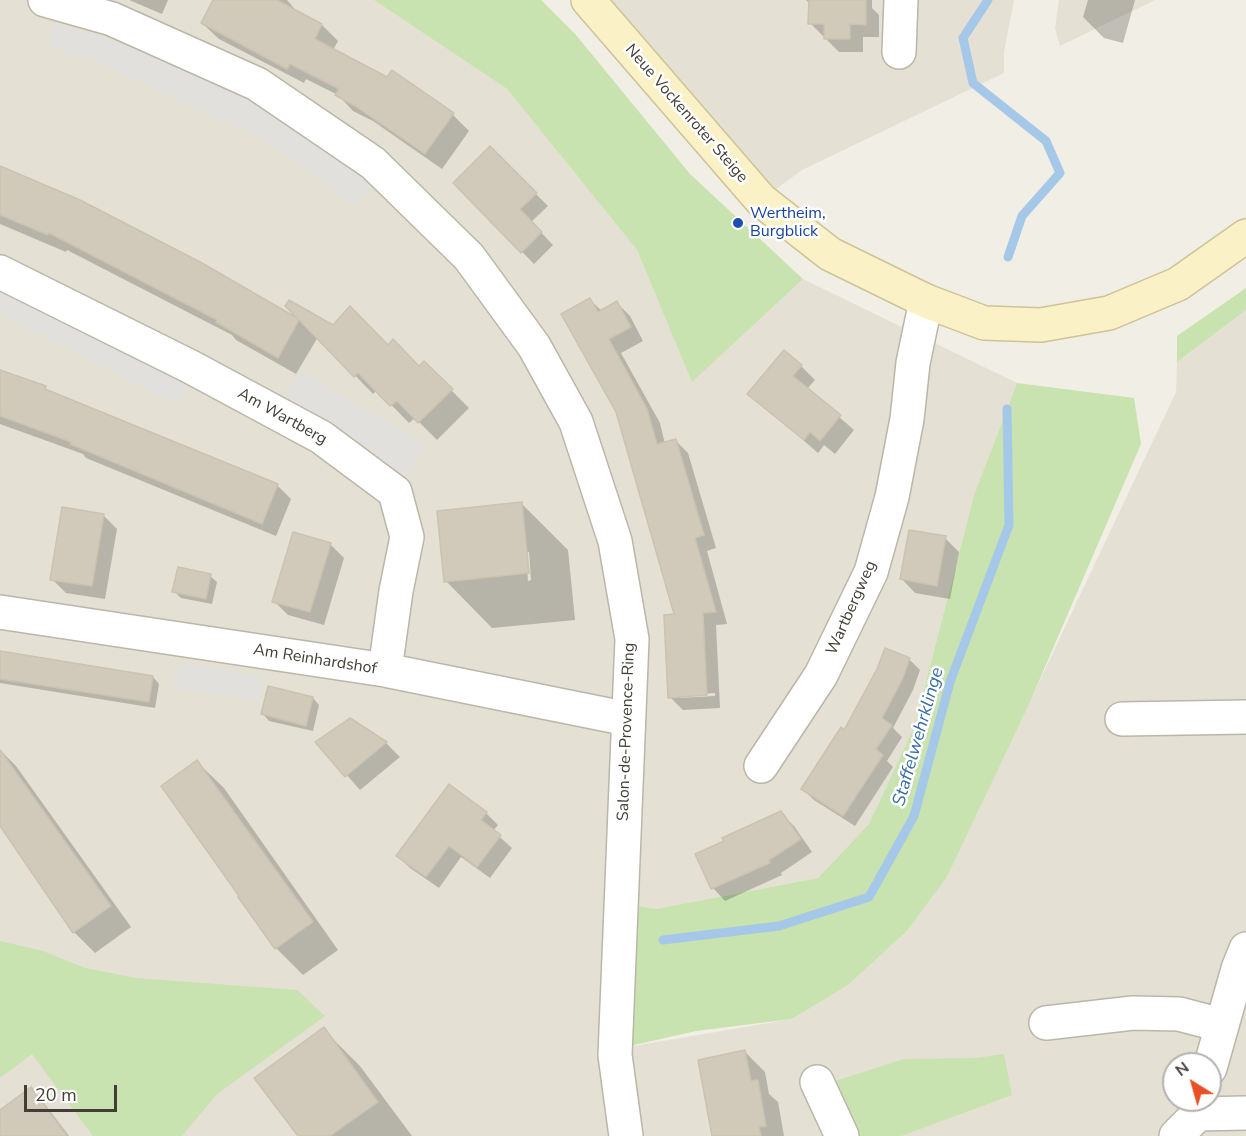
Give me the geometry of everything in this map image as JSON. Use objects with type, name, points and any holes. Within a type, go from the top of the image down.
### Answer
[{"type":"main road","name":"Neue Vockenroter Steige","points":[[588,0],[761,200],[830,254],[926,301],[984,323],[1041,325],[1109,313],[1178,284],[1246,237]]},
{"type":"street","name":"Salon-de-Provence-Ring","points":[[45,0],[112,20],[257,84],[373,164],[470,257],[534,346],[576,422],[617,552],[632,639],[615,1055],[626,1136]]},
{"type":"street","points":[[899,52],[901,0]]},
{"type":"street","name":"Am Wartberg","points":[[0,272],[180,362],[321,437],[395,492],[407,537],[396,591],[385,670]]},
{"type":"street","name":"Wartbergweg","points":[[761,766],[821,675],[871,572],[892,496],[907,419],[913,363],[926,301]]},
{"type":"street","name":"Am Reinhardshof","points":[[0,612],[385,670],[628,719]]},
{"type":"street","points":[[1122,719],[1246,717]]},
{"type":"street","points":[[1214,1052],[1246,949]]},
{"type":"street","points":[[1046,1023],[1133,1013],[1179,1014],[1221,1025]]},
{"type":"street","points":[[817,1082],[842,1136]]},
{"type":"street","points":[[1192,1117],[1246,1113]]},
{"type":"shaded area","points":[[0,0],[374,0],[507,89],[637,250],[692,381],[803,279],[1017,383],[974,495],[915,725],[869,824],[818,878],[656,909],[621,905],[616,1049],[792,1019],[848,985],[907,931],[947,877],[1176,392],[1177,362],[1246,310],[1246,1136],[0,1136]]},
{"type":"shaded area","points":[[588,0],[1014,0],[1004,52],[1004,73],[802,170],[761,200]]},
{"type":"shaded area","points":[[1059,0],[1155,0],[1060,46],[1055,28]]},
{"type":"shaded area","points":[[55,22],[165,58],[270,110],[304,131],[372,183],[371,189],[353,205],[264,139],[85,57],[47,46]]},
{"type":"shaded area","points":[[0,285],[191,380],[178,403],[157,395],[0,313]]},
{"type":"shaded area","points":[[298,371],[427,445],[405,478],[282,399]]},
{"type":"shaded area","points":[[180,662],[264,676],[259,699],[172,688]]},
{"type":"green space","points":[[374,0],[541,0],[576,35],[690,174],[803,279],[692,382],[637,250],[507,89]]},
{"type":"green space","points":[[1246,288],[1246,310],[1177,362],[1177,336]]},
{"type":"green space","points":[[1017,383],[1134,398],[1141,444],[1029,704],[947,877],[907,931],[848,985],[792,1019],[696,1031],[616,1049],[621,904],[656,909],[818,878],[869,824],[915,725],[974,495]]},
{"type":"green space","points":[[0,941],[43,951],[85,968],[136,978],[297,990],[325,1016],[217,1094],[182,1136],[93,1136],[32,1054],[0,1078]]},
{"type":"green space","points":[[1004,1054],[1012,1095],[901,1136],[856,1136],[832,1082],[904,1059],[975,1058]]},
{"type":"building","points":[[213,0],[277,0],[322,24],[315,39],[387,77],[392,70],[454,113],[425,154],[335,95],[339,89],[290,64],[287,69],[201,23]]},
{"type":"building","points":[[809,0],[866,0],[866,25],[850,24],[850,39],[824,39],[824,24],[808,24]]},
{"type":"building","points":[[490,146],[537,193],[520,209],[542,232],[521,253],[453,183]]},
{"type":"building","points":[[0,166],[80,200],[202,263],[297,318],[285,306],[289,300],[333,325],[350,306],[388,345],[393,339],[419,366],[424,361],[453,389],[418,423],[397,401],[390,406],[358,373],[354,377],[299,320],[278,358],[216,322],[217,320],[49,233],[48,235],[0,215]]},
{"type":"building","points":[[590,298],[598,312],[617,301],[631,327],[609,339],[647,409],[657,444],[676,439],[704,535],[695,538],[716,612],[703,613],[707,695],[668,698],[664,615],[674,614],[616,412],[561,314]]},
{"type":"building","points":[[784,350],[802,365],[793,376],[841,415],[820,441],[810,432],[804,440],[747,394]]},
{"type":"building","points":[[0,370],[46,386],[45,389],[278,484],[262,524],[70,444],[71,442],[0,416]]},
{"type":"building","points":[[522,502],[529,573],[444,582],[437,511]]},
{"type":"building","points":[[62,507],[104,514],[92,586],[50,580]]},
{"type":"building","points":[[909,530],[946,536],[937,586],[900,579]]},
{"type":"building","points":[[293,532],[331,543],[310,612],[272,602]]},
{"type":"building","points":[[178,567],[211,574],[206,599],[172,592]]},
{"type":"building","points":[[885,648],[910,658],[902,680],[882,718],[892,725],[876,749],[883,755],[843,816],[801,789],[841,727],[844,730],[877,669]]},
{"type":"building","points":[[0,651],[153,676],[149,702],[0,679]]},
{"type":"building","points":[[268,686],[313,697],[306,726],[261,714]]},
{"type":"building","points":[[350,718],[387,742],[345,777],[315,742]]},
{"type":"building","points":[[0,750],[111,906],[73,933],[0,826]]},
{"type":"building","points":[[197,760],[313,922],[275,949],[161,786]]},
{"type":"building","points":[[449,784],[487,812],[481,820],[501,835],[477,867],[449,846],[426,877],[396,856]]},
{"type":"building","points":[[781,811],[801,839],[769,860],[770,863],[711,889],[695,854],[724,841],[722,838]]},
{"type":"building","points":[[324,1027],[378,1102],[330,1136],[298,1136],[254,1078]]},
{"type":"building","points":[[745,1050],[751,1081],[758,1080],[766,1126],[759,1127],[761,1136],[712,1136],[698,1060]]},
{"type":"building","points":[[31,1087],[67,1136],[0,1136],[0,1110]]},
{"type":"waterway","name":"Staffelwehrklinge","points":[[988,0],[963,38],[973,83],[1046,141],[1060,173],[1022,216],[1008,257]]},
{"type":"waterway","name":"Staffelwehrklinge","points":[[663,940],[779,926],[869,897],[914,816],[950,682],[1009,525],[1007,409]]},
{"type":"place","name":"Wertheim, Burgblick","points":[[738,223]]}]
